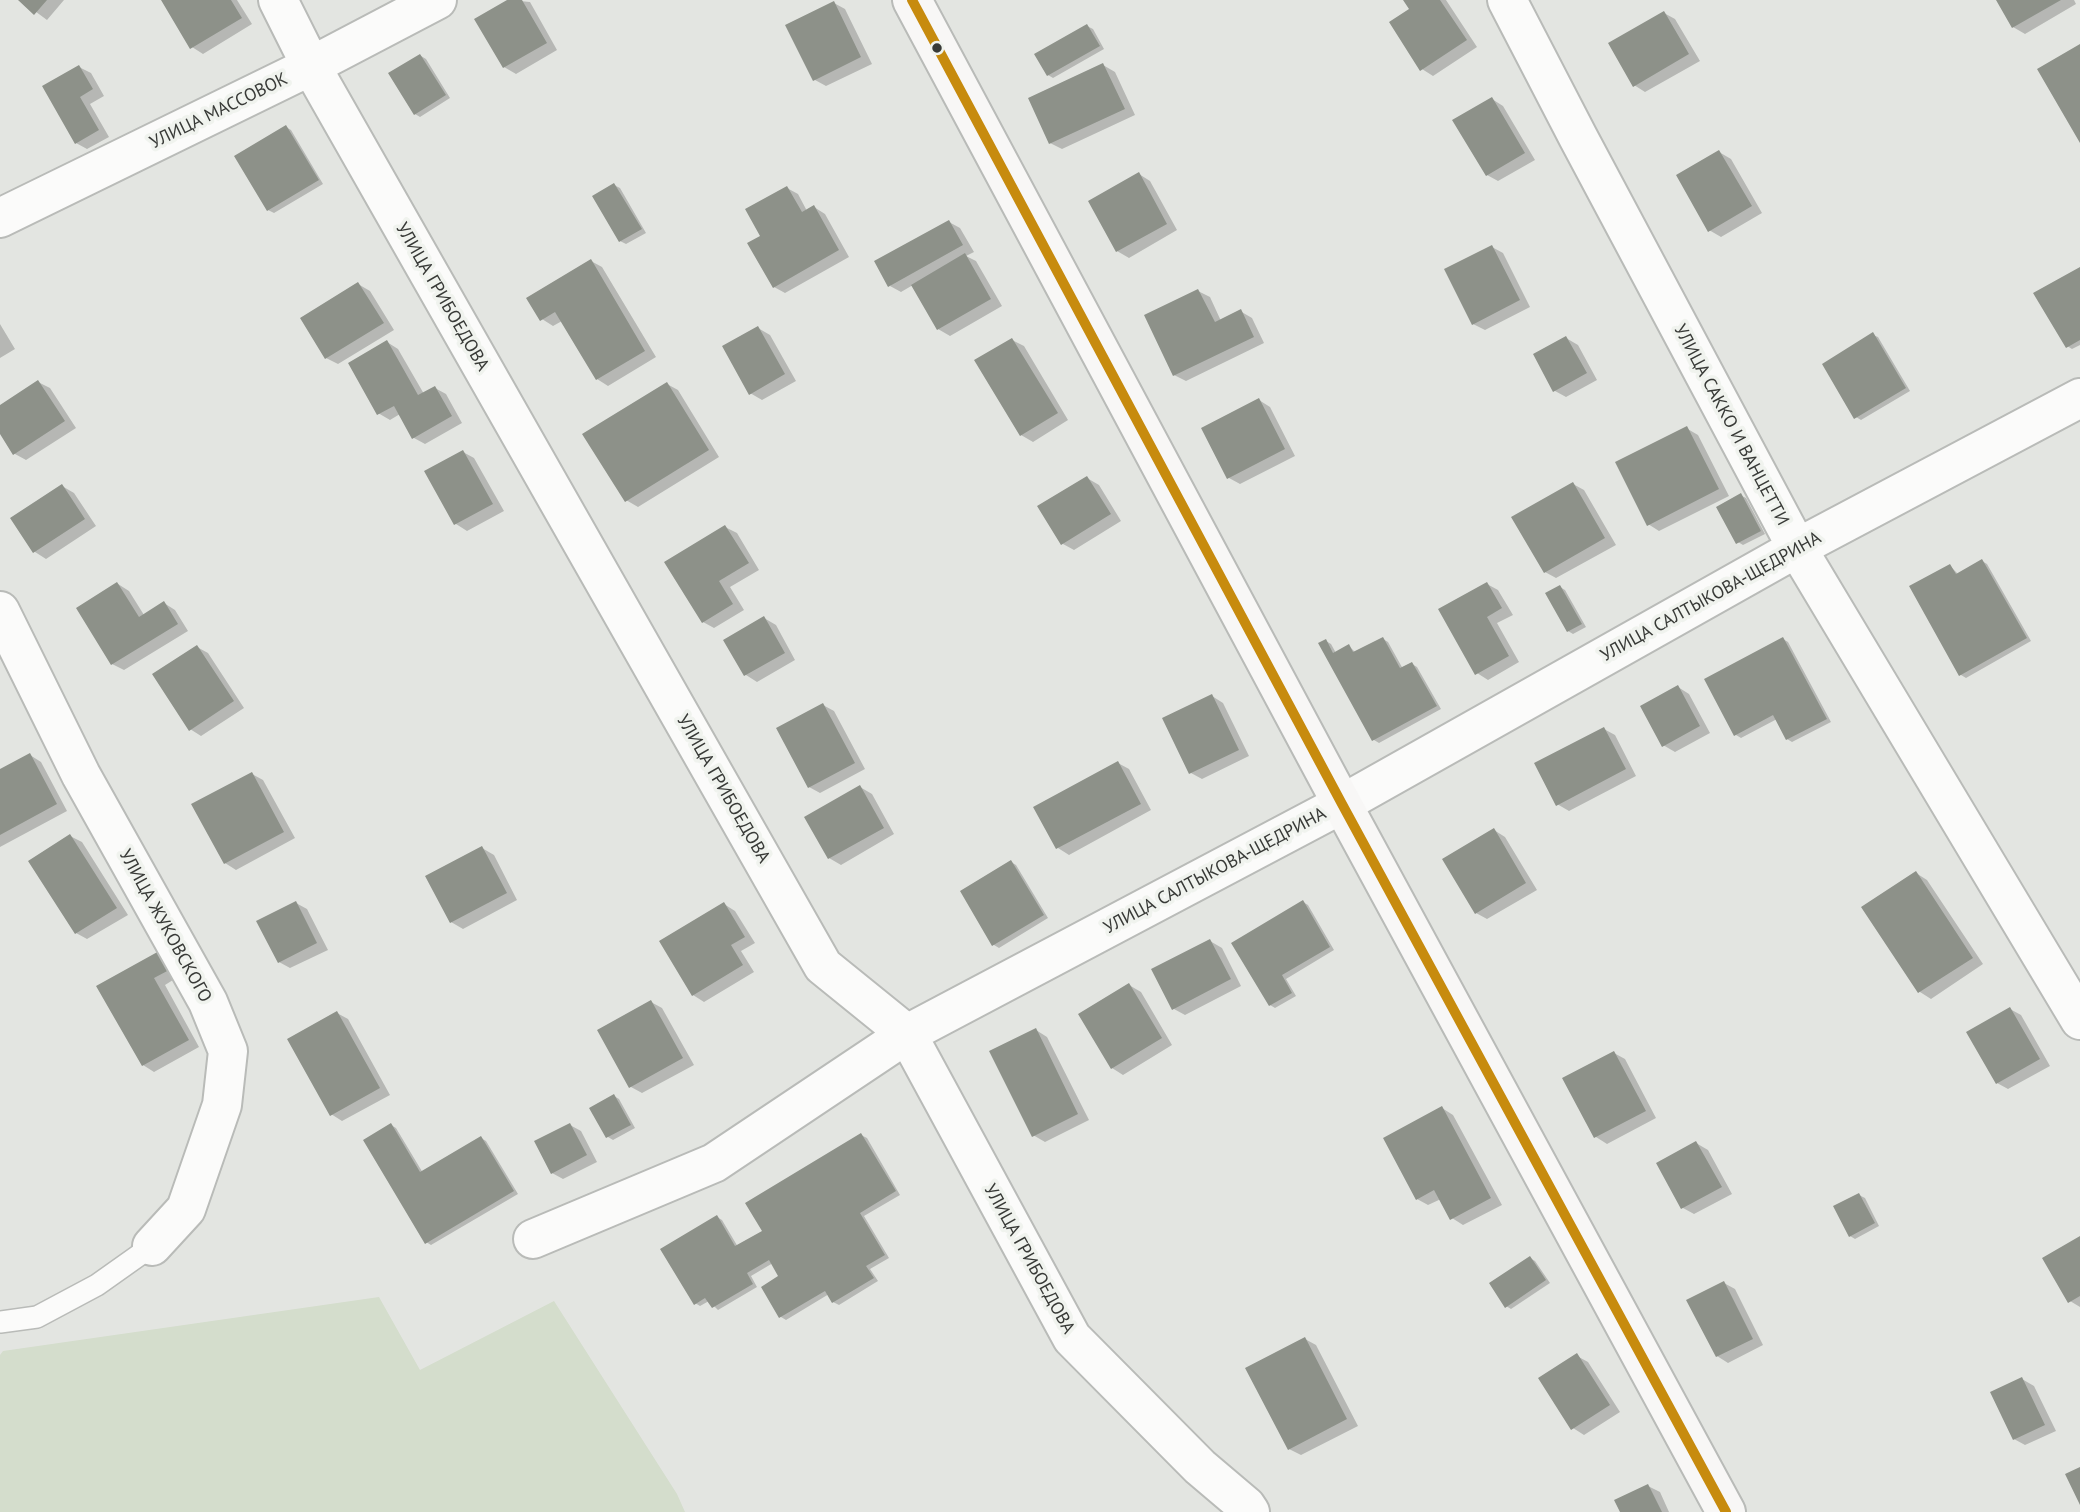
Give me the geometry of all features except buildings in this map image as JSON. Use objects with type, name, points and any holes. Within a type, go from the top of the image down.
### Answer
[{"type":"street","name":"УЛИЦА ГРИБОЕДОВА","points":[[278,0],[311,66],[823,966],[907,1034],[1072,1338],[1200,1467],[1247,1506],[1250,1512]]},
{"type":"street","name":"УЛИЦА МАССОВОК","points":[[0,218],[311,66],[437,0]]},
{"type":"street","points":[[912,0],[1342,804],[1726,1512]]},
{"type":"street","name":"УЛИЦА САККО И ВАНЦЕТТИ","points":[[1507,0],[1797,548],[2080,1020]]},
{"type":"street","name":"УЛИЦА САЛТЫКОВА-ЩЕДРИНА","points":[[533,1239],[714,1164],[907,1034],[1342,804],[1797,548],[2080,398]]},
{"type":"street","name":"УЛИЦА ЖУКОВСКОГО","points":[[0,611],[81,775],[208,1002],[228,1051],[222,1105],[186,1209],[152,1246]]},
{"type":"lane","points":[[0,1322],[37,1317],[97,1285],[152,1246]]},
{"type":"green space","points":[[379,1297],[420,1370],[554,1301],[677,1494],[685,1512],[0,1512],[0,1355],[3,1351]]},
{"type":"transit line","points":[[912,0],[1342,804],[1726,1512]]}]
